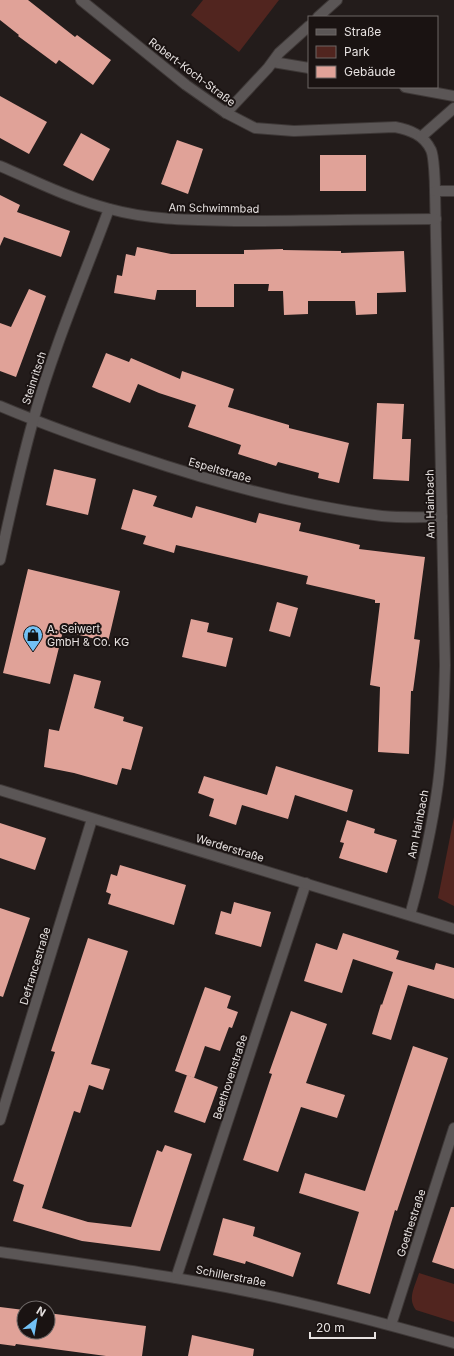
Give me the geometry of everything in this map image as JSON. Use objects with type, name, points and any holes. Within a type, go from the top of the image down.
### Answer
[{"type":"street","name":"Robert-Koch-Straße","points":[[81,0],[186,85],[226,113],[255,128],[294,131],[395,127],[409,130],[421,137]]},
{"type":"street","points":[[319,16],[337,0]]},
{"type":"street","points":[[226,113],[279,54],[308,27]]},
{"type":"street","points":[[273,62],[308,68]]},
{"type":"street","points":[[410,88],[454,96]]},
{"type":"street","points":[[421,137],[454,108]]},
{"type":"street","name":"Am Hainbach","points":[[410,915],[431,829],[438,783],[449,665],[442,517],[435,191],[432,151],[421,137]]},
{"type":"street","name":"Am Schwimmbad","points":[[0,166],[61,193],[109,209],[175,220],[266,221],[436,219]]},
{"type":"street","points":[[435,191],[454,191]]},
{"type":"street","name":"Steinritsch","points":[[0,560],[33,420],[56,350],[109,209]]},
{"type":"street","name":"Espeltstraße","points":[[0,406],[33,420],[176,470],[248,491],[314,505],[383,516],[442,517]]},
{"type":"street","name":"Werderstraße","points":[[0,790],[454,929]]},
{"type":"street","name":"Defrancestraße","points":[[0,1120],[92,819]]},
{"type":"street","name":"Beethovenstraße","points":[[176,1278],[306,884]]},
{"type":"street","name":"Goethestraße","points":[[391,1325],[454,1128]]},
{"type":"street","name":"Schillerstraße","points":[[0,1252],[176,1278],[296,1301],[454,1342]]},
{"type":"green space","points":[[203,0],[279,0],[239,52],[191,15]]},
{"type":"green space","points":[[454,817],[454,906],[438,898]]},
{"type":"green space","points":[[419,1273],[454,1284],[454,1322],[416,1310],[413,1306],[412,1297]]},
{"type":"building","points":[[0,0],[28,0],[75,37],[77,35],[111,60],[93,85],[59,60],[56,64],[18,36],[19,35],[0,20]]},
{"type":"building","points":[[0,96],[47,122],[29,154],[0,138]]},
{"type":"building","points":[[81,133],[110,149],[93,181],[63,165]]},
{"type":"building","points":[[177,140],[203,149],[188,194],[161,184]]},
{"type":"building","points":[[320,155],[366,155],[366,191],[320,191]]},
{"type":"building","points":[[0,195],[20,205],[17,212],[70,231],[61,257],[4,237],[0,246]]},
{"type":"building","points":[[137,247],[171,254],[244,254],[244,250],[283,249],[341,251],[341,253],[404,251],[406,292],[377,293],[377,314],[356,315],[355,301],[308,301],[308,314],[284,315],[283,291],[268,291],[269,284],[234,284],[234,307],[196,307],[196,290],[157,290],[155,300],[114,293],[117,275],[122,276],[126,254],[135,256]]},
{"type":"building","points":[[29,289],[46,296],[16,377],[0,371],[0,323],[11,327]]},
{"type":"building","points":[[106,353],[129,362],[131,358],[180,379],[182,371],[234,389],[228,407],[289,425],[289,428],[349,443],[339,483],[318,478],[319,473],[278,462],[276,466],[238,454],[241,445],[188,427],[196,405],[159,393],[138,384],[130,403],[92,387]]},
{"type":"building","points":[[377,403],[404,404],[402,439],[411,439],[409,481],[373,479]]},
{"type":"building","points":[[54,469],[96,479],[88,515],[46,505]]},
{"type":"building","points":[[133,489],[157,496],[153,506],[192,518],[196,506],[256,523],[259,513],[301,523],[299,531],[360,545],[359,549],[425,557],[414,639],[420,640],[413,691],[411,691],[409,754],[378,752],[380,687],[370,685],[380,603],[375,603],[375,600],[306,584],[308,576],[176,545],[174,553],[143,544],[146,536],[121,529]]},
{"type":"building","points":[[28,569],[120,591],[108,642],[63,631],[50,684],[3,673]]},
{"type":"building","points":[[277,602],[298,608],[290,637],[269,631]]},
{"type":"building","points":[[191,619],[209,623],[207,632],[233,638],[226,667],[182,657]]},
{"type":"building","points":[[74,674],[101,681],[94,708],[124,717],[123,721],[143,727],[131,770],[122,768],[117,785],[74,773],[44,767],[49,729],[59,731]]},
{"type":"building","points":[[276,766],[353,790],[347,812],[295,795],[288,819],[242,805],[236,825],[209,816],[214,799],[198,793],[204,776],[267,795]]},
{"type":"building","points":[[347,820],[375,829],[374,833],[397,840],[387,873],[339,858],[344,843],[340,842]]},
{"type":"building","points":[[0,823],[46,838],[35,870],[0,858]]},
{"type":"building","points":[[120,865],[186,885],[174,925],[108,904],[111,894],[106,892],[111,874],[117,876]]},
{"type":"building","points":[[234,902],[271,912],[261,947],[215,934],[221,911],[231,914]]},
{"type":"building","points":[[0,908],[30,918],[3,997],[0,996]]},
{"type":"building","points":[[343,933],[399,951],[396,959],[434,970],[436,963],[454,968],[454,999],[408,985],[391,1040],[372,1034],[393,972],[353,959],[342,993],[304,981],[316,943],[337,950]]},
{"type":"building","points":[[88,938],[128,951],[91,1064],[110,1069],[103,1090],[89,1085],[80,1113],[74,1111],[42,1208],[88,1222],[131,1227],[157,1150],[162,1152],[165,1145],[192,1154],[160,1251],[82,1241],[13,1221],[24,1185],[13,1181],[55,1052],[51,1051]]},
{"type":"building","points":[[205,987],[231,996],[227,1008],[238,1012],[232,1028],[229,1027],[220,1051],[205,1046],[194,1078],[175,1071]]},
{"type":"building","points":[[291,1011],[327,1024],[306,1083],[345,1095],[337,1118],[301,1107],[278,1172],[243,1160],[272,1074],[269,1073]]},
{"type":"building","points":[[413,1046],[448,1058],[397,1211],[395,1210],[370,1294],[337,1284],[359,1212],[299,1193],[305,1173],[365,1191]]},
{"type":"building","points":[[187,1075],[218,1087],[205,1123],[174,1112]]},
{"type":"building","points":[[451,1207],[454,1207],[454,1269],[432,1262]]},
{"type":"building","points":[[223,1218],[255,1227],[253,1236],[301,1253],[293,1277],[246,1261],[245,1264],[213,1255]]},
{"type":"building","points":[[0,1307],[16,1309],[16,1340],[56,1340],[56,1314],[146,1326],[142,1356],[106,1356],[16,1344],[15,1346],[0,1344]]},
{"type":"building","points":[[192,1335],[254,1349],[253,1356],[188,1356]]},
{"type":"place","name":"A. Seiwert GmbH & Co. KG","points":[[33,652]]}]
